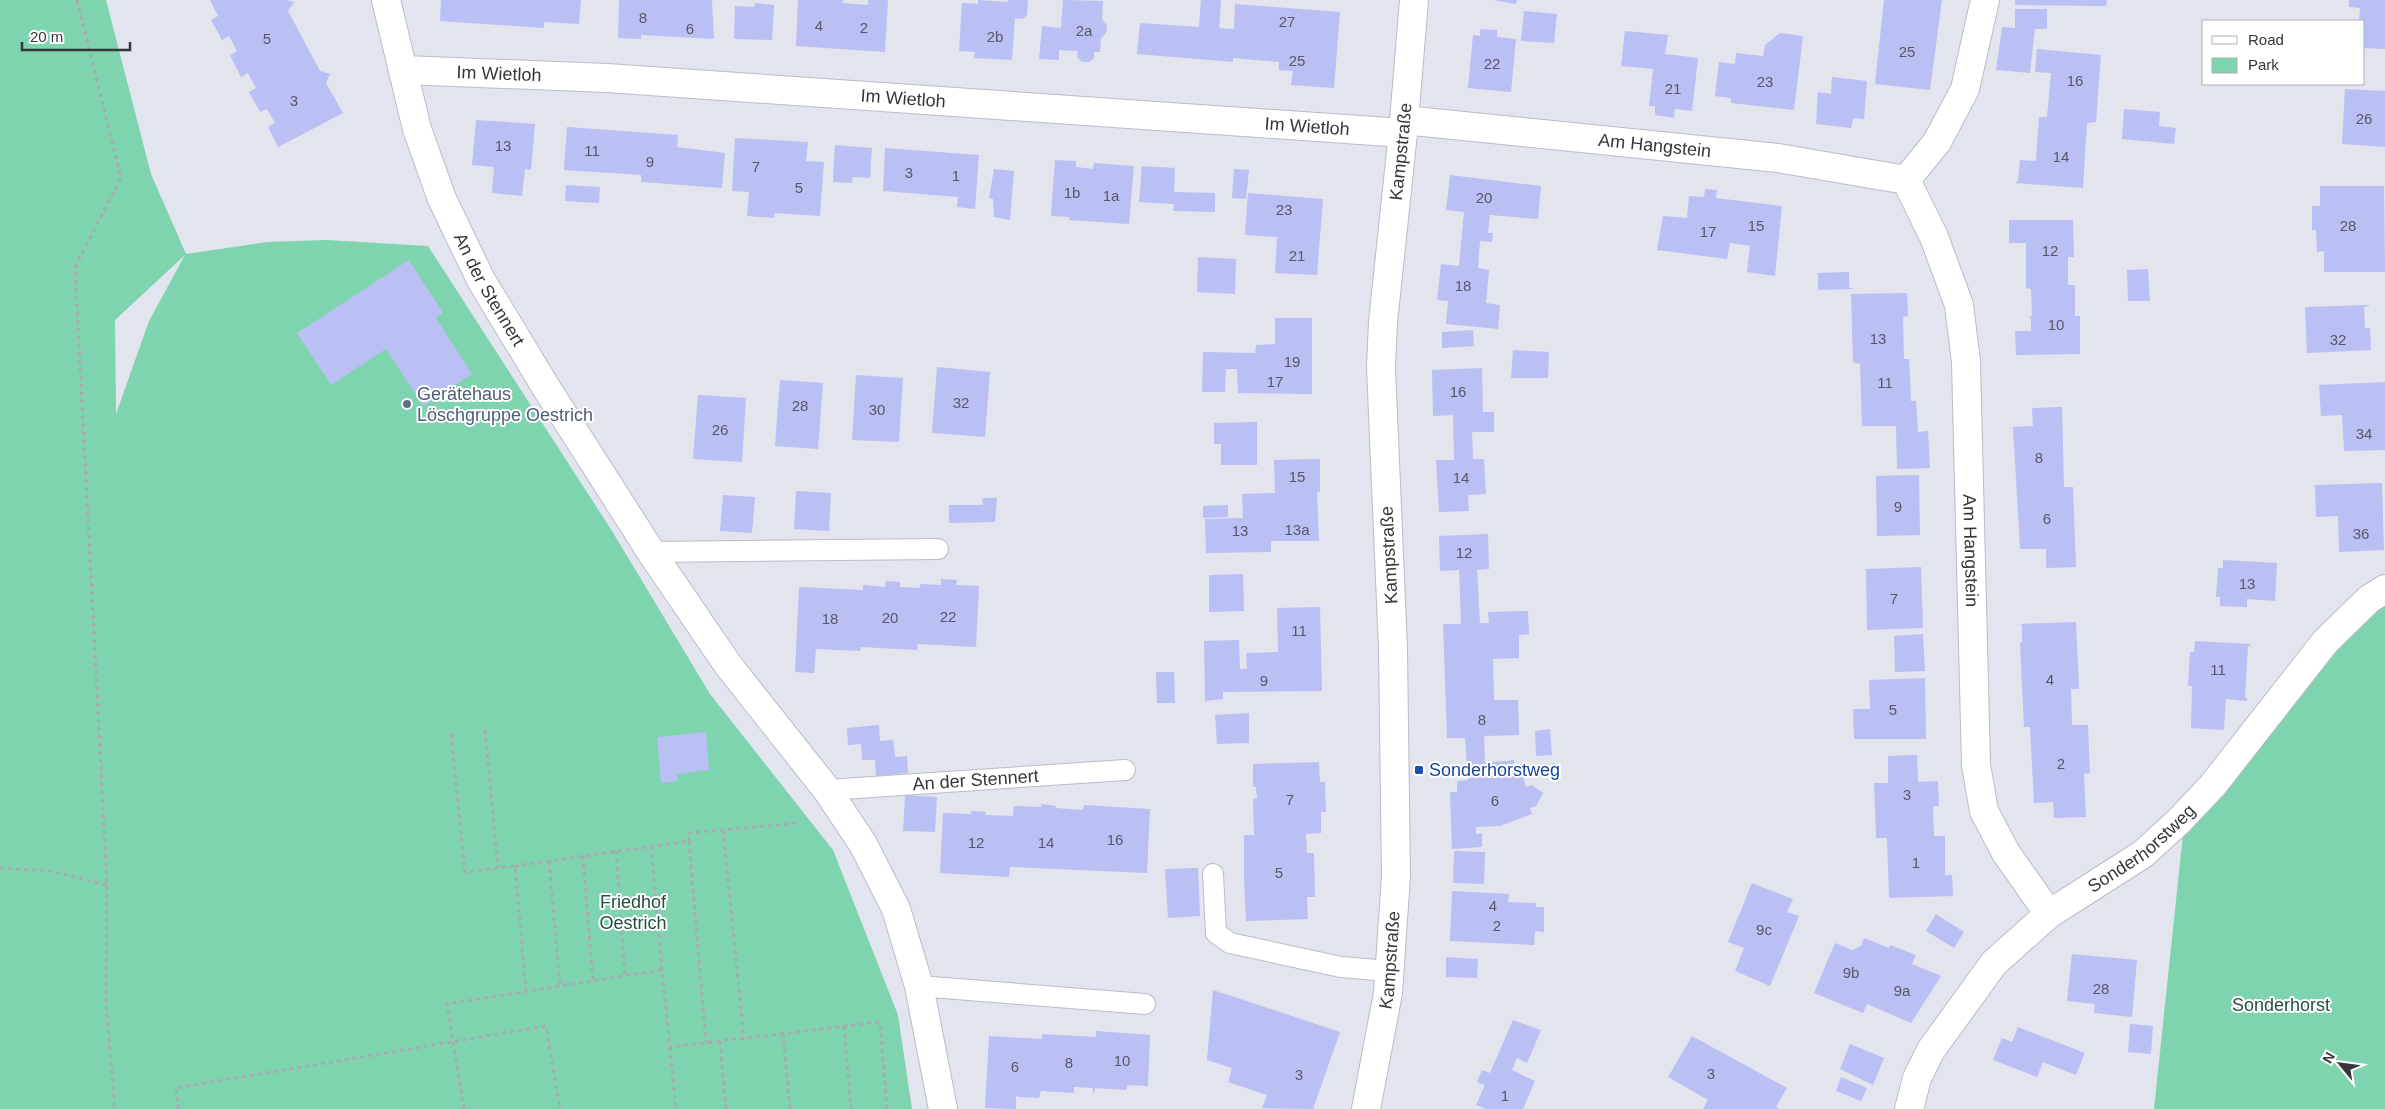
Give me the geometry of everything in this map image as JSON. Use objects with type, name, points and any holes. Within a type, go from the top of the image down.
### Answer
[{"type":"street","name":"An der Stennert","points":[[386,0],[417,128],[442,199],[481,280],[547,389],[651,552],[728,665],[827,790],[863,844],[896,909],[919,986],[943,1109]]},
{"type":"street","name":"Kampstraße","points":[[1373,1108],[1388,993],[1396,876],[1393,649],[1381,367],[1389,254],[1414,0]]},
{"type":"street","points":[[1906,180],[1937,142],[1965,89],[1984,0]]},
{"type":"street","name":"Im Wietloh","points":[[404,70],[607,78],[1403,126]]},
{"type":"street","name":"Am Hangstein","points":[[1403,126],[1778,158],[1906,180],[1934,237],[1959,305],[1966,362],[1976,765],[1984,812],[2006,853],[2049,914]]},
{"type":"street","name":"Sonderhorstweg","points":[[1910,1109],[1917,1078],[1931,1050],[1994,963],[2049,914],[2143,854],[2179,821],[2212,785],[2326,642],[2369,599],[2385,589]]},
{"type":"lane","points":[[651,552],[938,549]]},
{"type":"lane","name":"An der Stennert","points":[[827,790],[1124,770]]},
{"type":"lane","points":[[1213,874],[1216,933],[1230,943],[1341,967],[1389,971]]},
{"type":"lane","points":[[919,986],[1145,1004]]},
{"type":"path","points":[[77,0],[120,178],[75,267],[107,885],[106,1003],[115,1109]]},
{"type":"path","points":[[485,730],[498,867]]},
{"type":"path","points":[[451,734],[465,872],[689,841]]},
{"type":"path","points":[[706,1042],[688,833],[798,823]]},
{"type":"path","points":[[723,830],[744,1038]]},
{"type":"path","points":[[651,846],[676,1109]]},
{"type":"path","points":[[616,851],[625,976]]},
{"type":"path","points":[[583,856],[593,981]]},
{"type":"path","points":[[549,861],[560,986]]},
{"type":"path","points":[[515,866],[526,991]]},
{"type":"path","points":[[0,868],[51,871],[107,885]]},
{"type":"path","points":[[464,1109],[447,1004],[662,970]]},
{"type":"path","points":[[670,1047],[880,1022],[887,1109]]},
{"type":"path","points":[[178,1109],[176,1088],[452,1040],[546,1026],[560,1109]]},
{"type":"path","points":[[844,1026],[851,1109]]},
{"type":"path","points":[[782,1033],[790,1109]]},
{"type":"path","points":[[720,1041],[726,1109]]},
{"type":"green space","name":"Friedhof Oestrich","points":[[0,0],[106,0],[151,174],[186,254],[267,242],[327,240],[428,246],[612,531],[710,694],[833,850],[898,1015],[912,1109],[0,1109]],"holes":[[[185,255],[149,321],[116,414],[115,320]]]},
{"type":"green space","name":"Sonderhorst","points":[[2385,594],[2385,1109],[2154,1109],[2184,825]]},
{"type":"building","points":[[210,0],[286,0],[294,2],[288,11],[320,71],[330,74],[326,83],[343,113],[278,147],[268,127],[275,123],[267,109],[260,112],[249,92],[256,88],[248,73],[241,77],[230,55],[237,51],[229,36],[222,40],[211,20],[218,16]]},
{"type":"building","points":[[441,0],[581,0],[579,24],[544,22],[544,28],[440,21]]},
{"type":"building","points":[[619,0],[712,0],[714,39],[641,35],[641,39],[618,38]]},
{"type":"building","points":[[798,0],[843,0],[843,3],[868,5],[868,0],[888,0],[885,52],[796,46]]},
{"type":"building","points":[[978,0],[1008,2],[1008,0],[1028,0],[1027,15],[1023,19],[1015,18],[1012,60],[974,58],[975,52],[959,51],[962,3],[978,4]]},
{"type":"building","points":[[1063,0],[1103,1],[1102,19],[1107,26],[1106,33],[1101,38],[1100,52],[1094,52],[1094,58],[1089,62],[1082,62],[1077,57],[1078,51],[1059,50],[1059,60],[1039,59],[1042,26],[1061,28]]},
{"type":"building","points":[[1201,0],[1221,0],[1219,28],[1234,29],[1235,4],[1340,12],[1334,88],[1291,85],[1293,71],[1279,70],[1279,62],[1233,58],[1233,62],[1137,54],[1140,23],[1199,27]]},
{"type":"building","points":[[1493,0],[1517,0],[1516,4]]},
{"type":"building","points":[[1884,0],[1942,0],[1930,90],[1875,84]]},
{"type":"building","points":[[2015,0],[2107,0],[2106,6],[2015,5]]},
{"type":"building","points":[[2349,0],[2385,0],[2385,49],[2365,48],[2365,20],[2359,20],[2360,8],[2349,7]]},
{"type":"building","points":[[755,3],[774,5],[772,40],[734,39],[735,6],[754,7]]},
{"type":"building","points":[[2015,9],[2047,9],[2047,29],[2035,29],[2030,73],[1996,70],[2002,27],[2015,28]]},
{"type":"building","points":[[1524,11],[1557,14],[1554,43],[1521,41]]},
{"type":"building","points":[[1480,29],[1497,30],[1497,37],[1516,39],[1511,92],[1468,88],[1473,35],[1480,36]]},
{"type":"building","points":[[1625,31],[1668,35],[1665,54],[1698,58],[1692,111],[1675,109],[1674,118],[1655,115],[1655,106],[1649,106],[1653,69],[1621,66]]},
{"type":"building","points":[[1780,33],[1803,36],[1794,110],[1731,103],[1731,98],[1715,96],[1719,62],[1735,64],[1736,53],[1763,56],[1765,45]]},
{"type":"building","points":[[2037,49],[2101,55],[2096,122],[2087,123],[2083,188],[2015,183],[2018,181],[2020,160],[2036,161],[2039,117],[2047,117],[2051,73],[2035,72]]},
{"type":"building","points":[[1832,77],[1867,81],[1864,119],[1853,118],[1851,128],[1816,124],[1818,92],[1831,94]]},
{"type":"building","points":[[2345,89],[2385,91],[2385,147],[2342,144]]},
{"type":"building","points":[[2124,109],[2160,112],[2159,126],[2176,128],[2174,144],[2122,139]]},
{"type":"building","points":[[476,120],[535,124],[531,170],[525,169],[522,196],[492,193],[494,167],[472,165]]},
{"type":"building","points":[[567,127],[678,135],[677,147],[725,153],[722,188],[641,182],[641,175],[564,170]]},
{"type":"building","points":[[735,138],[808,142],[806,161],[824,162],[820,216],[775,213],[774,218],[747,216],[749,192],[732,191]]},
{"type":"building","points":[[835,145],[872,148],[870,178],[853,177],[852,183],[833,182]]},
{"type":"building","points":[[885,148],[979,155],[975,209],[957,207],[958,197],[883,191]]},
{"type":"building","points":[[1055,160],[1076,161],[1076,167],[1093,169],[1094,163],[1134,166],[1129,224],[1069,220],[1069,217],[1051,216]]},
{"type":"building","points":[[1142,166],[1175,168],[1174,192],[1215,193],[1215,212],[1173,211],[1174,204],[1139,202]]},
{"type":"building","points":[[994,169],[1014,171],[1010,220],[994,217],[993,199],[989,198]]},
{"type":"building","points":[[1234,169],[1249,170],[1246,199],[1232,198]]},
{"type":"building","points":[[1450,175],[1541,186],[1538,219],[1490,215],[1488,233],[1493,233],[1492,242],[1480,241],[1478,268],[1489,270],[1486,303],[1500,305],[1498,329],[1446,324],[1448,301],[1437,300],[1441,264],[1459,266],[1464,212],[1446,210]]},
{"type":"building","points":[[566,185],[600,187],[599,203],[565,201]]},
{"type":"building","points":[[2320,186],[2384,186],[2385,272],[2324,272],[2324,251],[2317,252],[2316,230],[2312,230],[2312,206],[2320,206]]},
{"type":"building","points":[[1705,189],[1717,190],[1716,198],[1782,206],[1775,276],[1747,272],[1750,246],[1730,243],[1727,259],[1657,250],[1663,216],[1687,218],[1689,196],[1704,197]]},
{"type":"building","points":[[1248,193],[1323,199],[1317,275],[1275,273],[1277,237],[1245,235]]},
{"type":"building","points":[[2009,220],[2073,220],[2074,257],[2068,257],[2068,285],[2075,285],[2075,316],[2080,316],[2080,354],[2016,355],[2015,331],[2031,331],[2031,318],[2028,317],[2032,316],[2031,289],[2026,288],[2026,243],[2009,243]]},
{"type":"building","points":[[1198,257],[1236,259],[1235,294],[1197,292]]},
{"type":"building","points":[[409,260],[443,313],[436,318],[472,374],[423,406],[386,349],[331,385],[297,333]]},
{"type":"building","points":[[2148,269],[2150,301],[2128,301],[2127,270]]},
{"type":"building","points":[[1849,272],[1849,287],[1853,289],[1818,290],[1818,273]]},
{"type":"building","points":[[1907,293],[1908,316],[1903,317],[1904,359],[1909,359],[1911,401],[1916,401],[1918,432],[1928,431],[1930,468],[1897,469],[1896,426],[1862,426],[1860,364],[1853,362],[1851,294]]},
{"type":"building","points":[[2369,305],[2364,307],[2365,328],[2370,328],[2371,350],[2307,353],[2305,307]]},
{"type":"building","points":[[1275,318],[1312,318],[1312,394],[1238,393],[1237,369],[1226,369],[1225,392],[1202,392],[1203,352],[1255,353],[1256,345],[1275,344]]},
{"type":"building","points":[[1473,330],[1474,346],[1442,348],[1442,332]]},
{"type":"building","points":[[1513,350],[1549,352],[1548,378],[1511,378]]},
{"type":"building","points":[[937,367],[990,372],[985,437],[932,433]]},
{"type":"building","points":[[1482,368],[1483,412],[1494,412],[1494,432],[1472,432],[1473,459],[1484,459],[1486,494],[1468,495],[1469,511],[1439,512],[1436,460],[1454,460],[1453,415],[1433,416],[1432,370]]},
{"type":"building","points":[[856,375],[903,378],[899,442],[852,440]]},
{"type":"building","points":[[780,380],[823,383],[818,449],[775,446]]},
{"type":"building","points":[[2385,382],[2385,450],[2344,451],[2342,415],[2321,416],[2319,385]]},
{"type":"building","points":[[698,395],[746,398],[742,462],[693,459]]},
{"type":"building","points":[[2062,407],[2064,487],[2073,487],[2076,567],[2046,568],[2046,549],[2020,549],[2013,427],[2033,426],[2032,408]]},
{"type":"building","points":[[1257,422],[1257,465],[1221,465],[1221,444],[1214,444],[1214,423]]},
{"type":"building","points":[[1320,459],[1320,492],[1317,492],[1319,541],[1271,541],[1271,552],[1206,553],[1205,519],[1243,518],[1242,494],[1275,493],[1274,460]]},
{"type":"building","points":[[1919,475],[1920,535],[1877,536],[1876,476]]},
{"type":"building","points":[[2382,483],[2384,550],[2339,552],[2338,516],[2316,517],[2315,485]]},
{"type":"building","points":[[796,491],[831,493],[829,531],[794,529]]},
{"type":"building","points":[[723,495],[755,497],[752,533],[720,531]]},
{"type":"building","points":[[982,498],[997,498],[995,522],[949,523],[949,505],[983,505]]},
{"type":"building","points":[[1228,505],[1228,517],[1203,518],[1203,506]]},
{"type":"building","points":[[1488,534],[1489,569],[1477,570],[1480,623],[1489,623],[1488,612],[1528,611],[1529,634],[1519,635],[1519,658],[1493,659],[1494,700],[1518,700],[1519,735],[1484,736],[1485,763],[1514,760],[1515,778],[1523,777],[1526,787],[1532,785],[1543,793],[1536,806],[1530,808],[1532,814],[1500,826],[1476,827],[1476,834],[1482,833],[1482,847],[1452,849],[1450,792],[1457,792],[1457,781],[1468,780],[1465,738],[1447,738],[1443,624],[1461,624],[1459,570],[1440,571],[1439,536]]},
{"type":"building","points":[[2223,560],[2277,563],[2275,601],[2247,599],[2247,607],[2220,606],[2220,597],[2216,597],[2218,568],[2223,568]]},
{"type":"building","points":[[1921,567],[1923,628],[1867,630],[1866,569]]},
{"type":"building","points":[[1243,574],[1244,611],[1209,612],[1209,575]]},
{"type":"building","points":[[941,579],[957,580],[956,585],[979,586],[976,647],[918,644],[917,650],[861,647],[860,651],[816,649],[814,673],[795,672],[799,587],[863,590],[863,585],[885,587],[886,581],[900,582],[900,587],[920,588],[920,584],[941,585]]},
{"type":"building","points":[[1320,607],[1322,691],[1223,692],[1223,699],[1205,701],[1204,641],[1239,640],[1240,669],[1247,669],[1246,653],[1278,652],[1277,608]]},
{"type":"building","points":[[2076,622],[2079,689],[2071,689],[2072,725],[2088,725],[2090,773],[2084,774],[2086,817],[2054,818],[2053,802],[2034,803],[2030,727],[2024,727],[2020,643],[2022,642],[2022,625],[2019,624]]},
{"type":"building","points":[[1923,634],[1925,671],[1895,672],[1894,636]]},
{"type":"building","points":[[2195,641],[2250,644],[2251,647],[2248,646],[2245,698],[2247,698],[2247,701],[2226,699],[2224,730],[2191,728],[2192,686],[2188,686],[2190,652],[2194,652]]},
{"type":"building","points":[[1156,672],[1174,672],[1175,703],[1157,703]]},
{"type":"building","points":[[1925,678],[1926,739],[1854,739],[1853,709],[1870,709],[1869,680]]},
{"type":"building","points":[[1249,713],[1249,743],[1217,744],[1215,715]]},
{"type":"building","points":[[879,725],[880,741],[893,740],[895,757],[907,756],[908,773],[876,776],[875,760],[862,760],[861,744],[848,745],[847,728]]},
{"type":"building","points":[[1550,729],[1552,755],[1536,756],[1535,731]]},
{"type":"building","points":[[706,732],[709,770],[677,774],[678,781],[661,783],[657,737]]},
{"type":"building","points":[[1917,755],[1918,782],[1938,781],[1939,806],[1933,806],[1934,836],[1945,836],[1945,875],[1952,875],[1953,896],[1889,898],[1887,838],[1876,838],[1874,783],[1888,783],[1888,756]]},
{"type":"building","points":[[1319,762],[1320,782],[1325,782],[1326,812],[1321,812],[1321,833],[1306,834],[1307,853],[1314,853],[1315,897],[1307,897],[1308,919],[1246,921],[1244,835],[1254,835],[1253,799],[1257,798],[1256,787],[1253,787],[1253,764]]},
{"type":"building","points":[[905,795],[937,797],[935,832],[903,831]]},
{"type":"building","points":[[1041,804],[1056,806],[1056,808],[1083,810],[1084,805],[1150,809],[1147,873],[1010,867],[1009,877],[940,873],[943,813],[971,814],[971,811],[986,812],[985,815],[1013,816],[1014,806],[1041,807]]},
{"type":"building","points":[[1454,851],[1485,852],[1484,884],[1453,883]]},
{"type":"building","points":[[1198,868],[1200,916],[1168,918],[1165,869]]},
{"type":"building","points":[[1752,883],[1793,899],[1787,912],[1799,916],[1770,986],[1735,971],[1744,948],[1728,942]]},
{"type":"building","points":[[1452,891],[1509,894],[1508,902],[1536,903],[1536,907],[1544,907],[1544,932],[1535,931],[1534,945],[1450,941]]},
{"type":"building","points":[[1936,914],[1964,932],[1954,948],[1926,931]]},
{"type":"building","points":[[1864,938],[1889,948],[1890,945],[1916,955],[1912,964],[1941,976],[1911,1023],[1867,1004],[1863,1013],[1814,993],[1835,943],[1852,950],[1861,946]]},
{"type":"building","points":[[2072,954],[2137,960],[2132,1017],[2094,1013],[2095,1004],[2067,1001]]},
{"type":"building","points":[[1446,957],[1478,959],[1477,978],[1446,977]]},
{"type":"building","points":[[1213,990],[1340,1032],[1313,1109],[1262,1108],[1267,1095],[1228,1082],[1232,1068],[1207,1060]]},
{"type":"building","points":[[1513,1020],[1541,1030],[1527,1063],[1517,1058],[1512,1070],[1535,1081],[1523,1109],[1486,1109],[1476,1105],[1485,1085],[1477,1082],[1482,1070],[1490,1073]]},
{"type":"building","points":[[2130,1024],[2153,1026],[2151,1054],[2128,1052]]},
{"type":"building","points":[[2018,1027],[2085,1053],[2076,1075],[2043,1062],[2037,1077],[1993,1060],[2002,1038],[2012,1042]]},
{"type":"building","points":[[1096,1031],[1150,1035],[1148,1086],[1127,1085],[1127,1090],[1095,1088],[1094,1094],[1093,1088],[1074,1087],[1074,1093],[1041,1091],[1039,1098],[1018,1097],[1016,1095],[1016,1109],[985,1108],[989,1036],[1042,1039],[1042,1034],[1096,1037]]},
{"type":"building","points":[[1692,1036],[1787,1088],[1776,1107],[1779,1109],[1703,1109],[1708,1100],[1668,1077]]},
{"type":"building","points":[[1850,1044],[1884,1058],[1873,1085],[1840,1069]]},
{"type":"building","points":[[1841,1077],[1867,1088],[1861,1101],[1836,1091]]},
{"type":"place","name":"Gerätehaus Löschgruppe Oestrich","points":[[407,404]]},
{"type":"place","name":"Sonderhorstweg","points":[[1419,770]]}]
